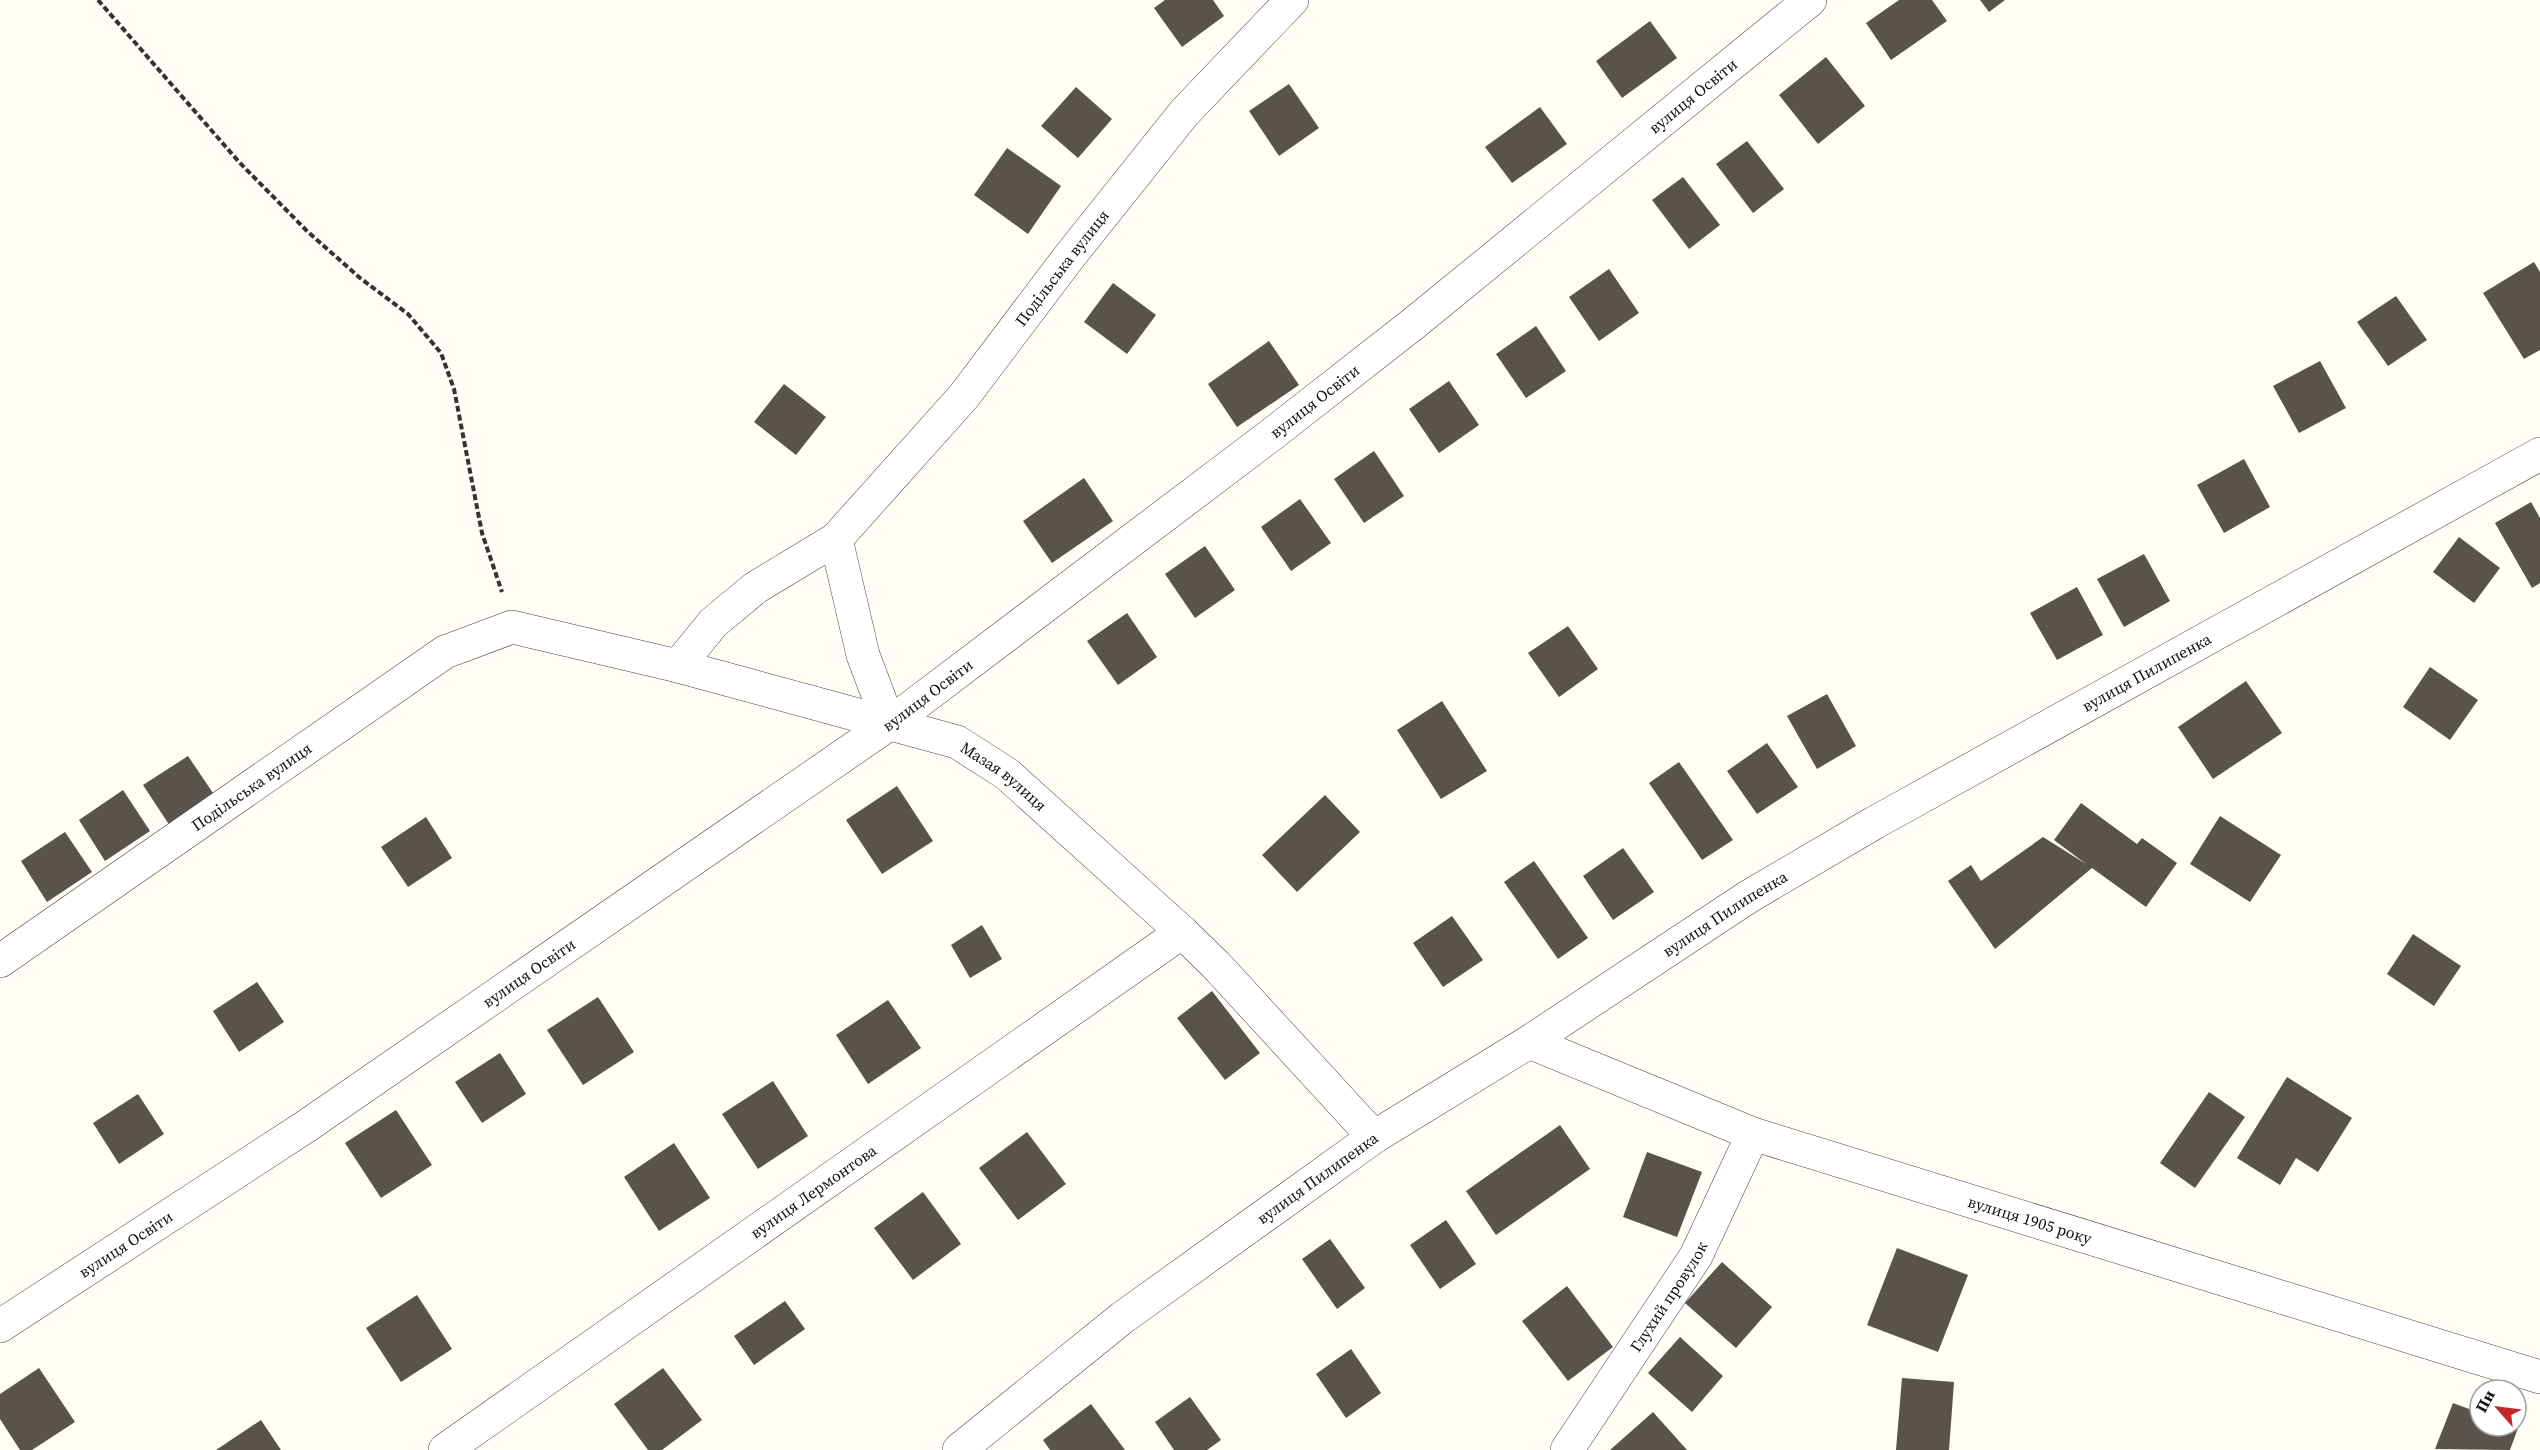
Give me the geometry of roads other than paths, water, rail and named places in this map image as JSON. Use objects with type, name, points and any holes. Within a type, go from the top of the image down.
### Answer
[{"type":"street","name":"Подільська вулиця","points":[[678,666],[713,622],[755,588],[836,539],[964,396],[1069,257],[1185,113],[1292,0]]},
{"type":"street","name":"вулиця Освіти","points":[[0,1326],[308,1125],[889,724],[1271,435],[1413,324],[1810,0]]},
{"type":"street","name":"вулиця Пилипенка","points":[[959,1450],[1122,1318],[1374,1137],[1529,1042],[1748,897],[1874,823],[2540,454]]},
{"type":"street","points":[[836,539],[863,655],[889,724]]},
{"type":"street","name":"Подільська вулиця","points":[[0,961],[445,652],[512,627]]},
{"type":"street","name":"Мазая вулиця","points":[[512,627],[678,666],[957,742],[1007,774],[1182,932],[1216,965],[1374,1137]]},
{"type":"street","name":"вулиця Лермонтова","points":[[445,1450],[1182,932]]},
{"type":"street","name":"вулиця 1905 року","points":[[1529,1042],[1753,1134],[2540,1377]]},
{"type":"street","name":"Глухий провулок","points":[[1567,1450],[1696,1256],[1753,1134]]}]
